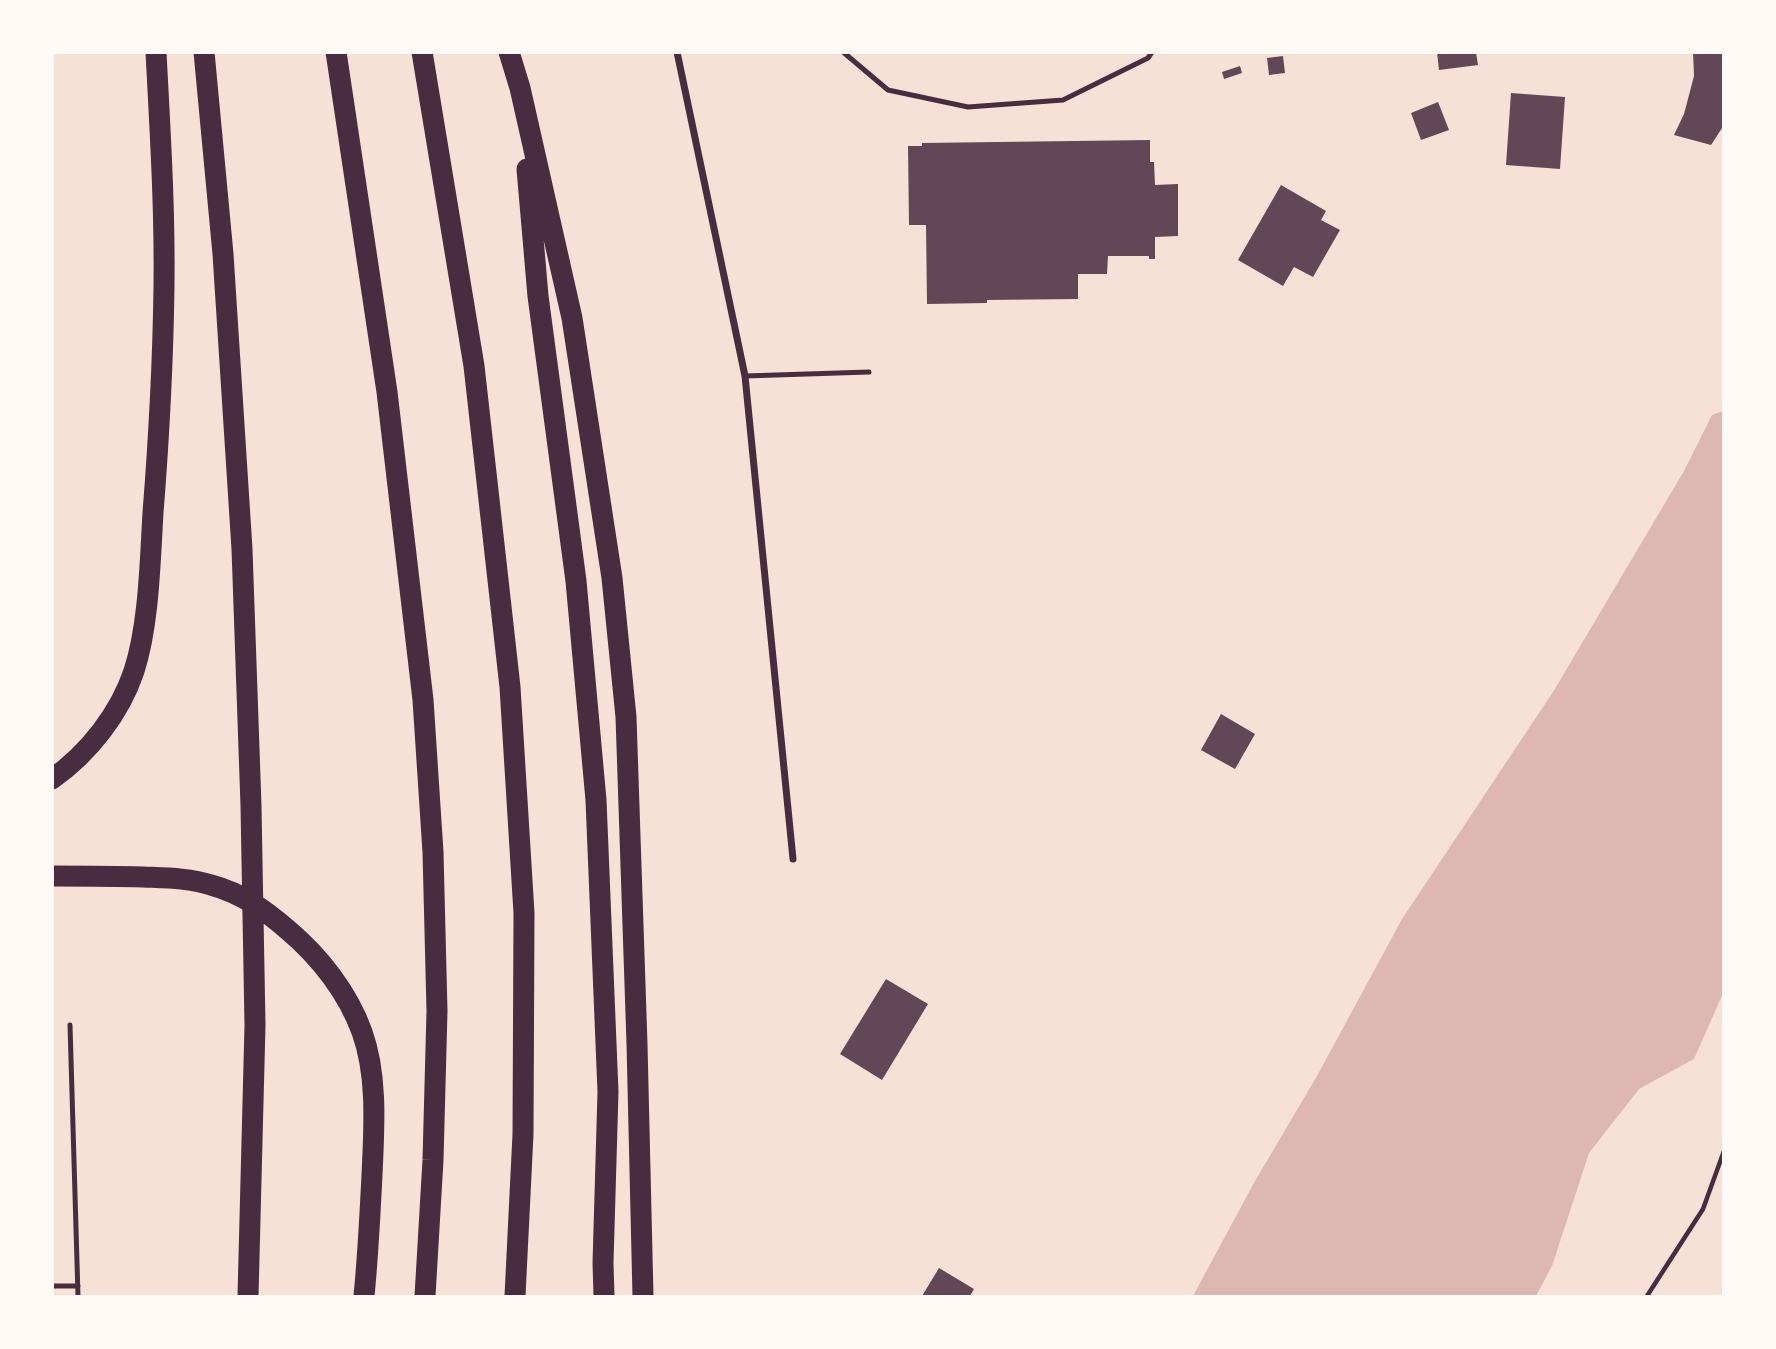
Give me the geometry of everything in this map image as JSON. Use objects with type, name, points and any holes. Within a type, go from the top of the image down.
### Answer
[{"type":"highway","points":[[52,779],[81,755],[115,712],[133,673],[141,643],[157,461],[163,336],[164,249],[156,52]]},
{"type":"highway","points":[[204,52],[223,254],[242,549],[255,1025],[248,1297]]},
{"type":"highway","points":[[335,52],[387,392],[423,701],[433,852],[437,1011],[433,1160],[425,1297]]},
{"type":"highway","points":[[422,52],[474,366],[510,687],[524,913],[523,1135],[516,1297]]},
{"type":"highway","points":[[509,52],[520,88],[572,318],[612,578],[626,717],[643,1297]]},
{"type":"highway","points":[[520,88],[538,296],[576,581],[596,800],[608,1092],[604,1297]]},
{"type":"highway","points":[[52,876],[166,878],[211,885],[234,893],[261,908],[296,936],[327,970],[355,1015],[363,1034],[370,1072],[372,1156],[364,1297]]},
{"type":"street","points":[[677,52],[745,376],[793,859]]},
{"type":"lane","points":[[843,52],[888,90],[968,107],[1063,100],[1148,58],[1152,52]]},
{"type":"lane","points":[[745,376],[869,372]]},
{"type":"lane","points":[[70,1025],[78,1297]]},
{"type":"lane","points":[[52,1286],[78,1286]]},
{"type":"path","points":[[1647,1297],[1703,1209],[1724,1151]]},
{"type":"shaded area","points":[[1723,411],[1724,991],[1694,1059],[1639,1089],[1589,1153],[1552,1266],[1536,1296],[1193,1296],[1402,919],[1553,692],[1684,471],[1712,415]]},
{"type":"building","points":[[1437,52],[1476,52],[1478,65],[1439,70]]},
{"type":"building","points":[[1693,52],[1724,52],[1724,125],[1711,145],[1674,135],[1684,114],[1694,76]]},
{"type":"building","points":[[1283,56],[1285,73],[1269,75],[1267,58]]},
{"type":"building","points":[[1240,66],[1242,73],[1224,79],[1222,72]]},
{"type":"building","points":[[1511,93],[1565,97],[1560,169],[1506,165]]},
{"type":"building","points":[[1438,102],[1449,130],[1421,140],[1411,113]]},
{"type":"building","points":[[1150,140],[1150,162],[1154,162],[1155,185],[1178,184],[1178,236],[1155,237],[1155,259],[1149,259],[1149,256],[1108,256],[1107,274],[1078,274],[1078,299],[927,304],[926,225],[909,225],[908,146],[922,146],[922,143]]},
{"type":"building","points":[[1281,185],[1326,211],[1321,220],[1340,230],[1313,277],[1294,267],[1283,286],[1238,260]]},
{"type":"building","points":[[1221,714],[1255,734],[1235,769],[1201,750]]},
{"type":"building","points":[[886,979],[928,1004],[882,1080],[840,1054]]},
{"type":"building","points":[[939,1268],[974,1289],[970,1296],[922,1296]]}]
